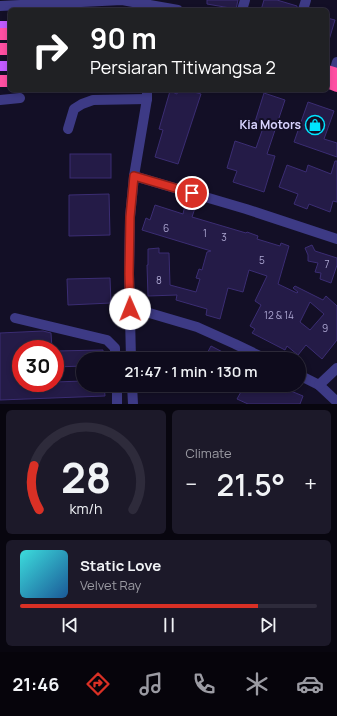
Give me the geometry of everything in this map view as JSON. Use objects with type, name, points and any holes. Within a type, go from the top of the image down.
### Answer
[{"type":"street","points":[[0,6],[122,0],[166,8]]},
{"type":"street","points":[[68,129],[74,109],[82,104],[93,100],[147,95],[134,176],[130,217],[129,274],[132,352]]},
{"type":"street","points":[[0,100],[20,98]]},
{"type":"street","points":[[134,176],[246,209],[337,239]]},
{"type":"street","points":[[130,309],[146,312],[197,328],[252,352]]},
{"type":"street","points":[[15,318],[107,340],[115,348],[115,352]]},
{"type":"street","points":[[319,385],[337,368]]},
{"type":"street","points":[[306,378],[319,385],[337,402]]},
{"type":"street","points":[[116,404],[117,392]]},
{"type":"street","points":[[132,392],[133,404]]},
{"type":"building","points":[[207,0],[238,0],[236,8],[207,4]]},
{"type":"building","points":[[264,0],[277,0],[297,6],[297,8],[262,8]]},
{"type":"building","points":[[329,18],[335,20],[329,40]]},
{"type":"building","points":[[170,92],[177,94],[178,92],[194,92],[201,94],[178,164],[155,157],[163,130],[159,129]]},
{"type":"building","points":[[264,93],[285,100],[267,154],[275,156],[264,192],[233,182],[237,171],[227,168],[235,141],[256,148],[263,128],[254,125]]},
{"type":"building","name":"Kia Motors","points":[[308,102],[334,111],[324,139],[337,143],[337,157],[294,142]]},
{"type":"building","points":[[70,154],[111,154],[111,178],[70,178]]},
{"type":"building","points":[[335,161],[337,161],[337,202],[333,201],[330,212],[309,204],[307,209],[294,204],[298,194],[279,187],[287,165],[306,172],[308,165],[331,174]]},
{"type":"building","points":[[109,194],[110,235],[69,236],[69,195]]},
{"type":"building","points":[[155,205],[183,214],[185,205],[195,208],[192,217],[246,233],[247,232],[258,236],[257,239],[280,246],[281,243],[289,246],[278,284],[297,293],[298,292],[293,288],[295,286],[323,300],[326,296],[337,306],[337,340],[322,359],[306,345],[300,352],[294,352],[287,346],[285,350],[252,333],[255,329],[250,326],[261,305],[255,301],[267,276],[249,270],[243,292],[228,288],[220,319],[206,315],[207,309],[176,300],[177,295],[148,296],[148,249],[159,248],[159,253],[169,253],[170,285],[196,292],[200,279],[196,278],[199,269],[202,270],[207,252],[211,251],[142,230],[146,218],[150,220]],"holes":[[[310,302],[324,314],[310,330],[300,322]]]},
{"type":"building","points":[[312,245],[315,251],[337,258],[337,265],[331,283],[320,279],[321,273],[315,272],[318,263],[308,261],[308,255],[305,248]]},
{"type":"building","points":[[110,278],[111,303],[68,305],[67,279]]},
{"type":"building","points":[[43,331],[51,333],[51,340],[12,340],[12,392],[64,392],[64,382],[76,381],[76,392],[105,392],[105,396],[0,400],[0,333]]},
{"type":"building","points":[[211,346],[223,352],[208,352]]},
{"type":"building","points":[[103,350],[103,352],[76,352],[76,366],[64,367],[64,351]]},
{"type":"building","points":[[241,392],[293,392],[303,396],[300,404],[248,404],[237,399]]},
{"type":"place","name":"Kia Motors","points":[[315,125]]},
{"type":"route","points":[[130,309],[130,217],[134,176],[192,193]]}]
